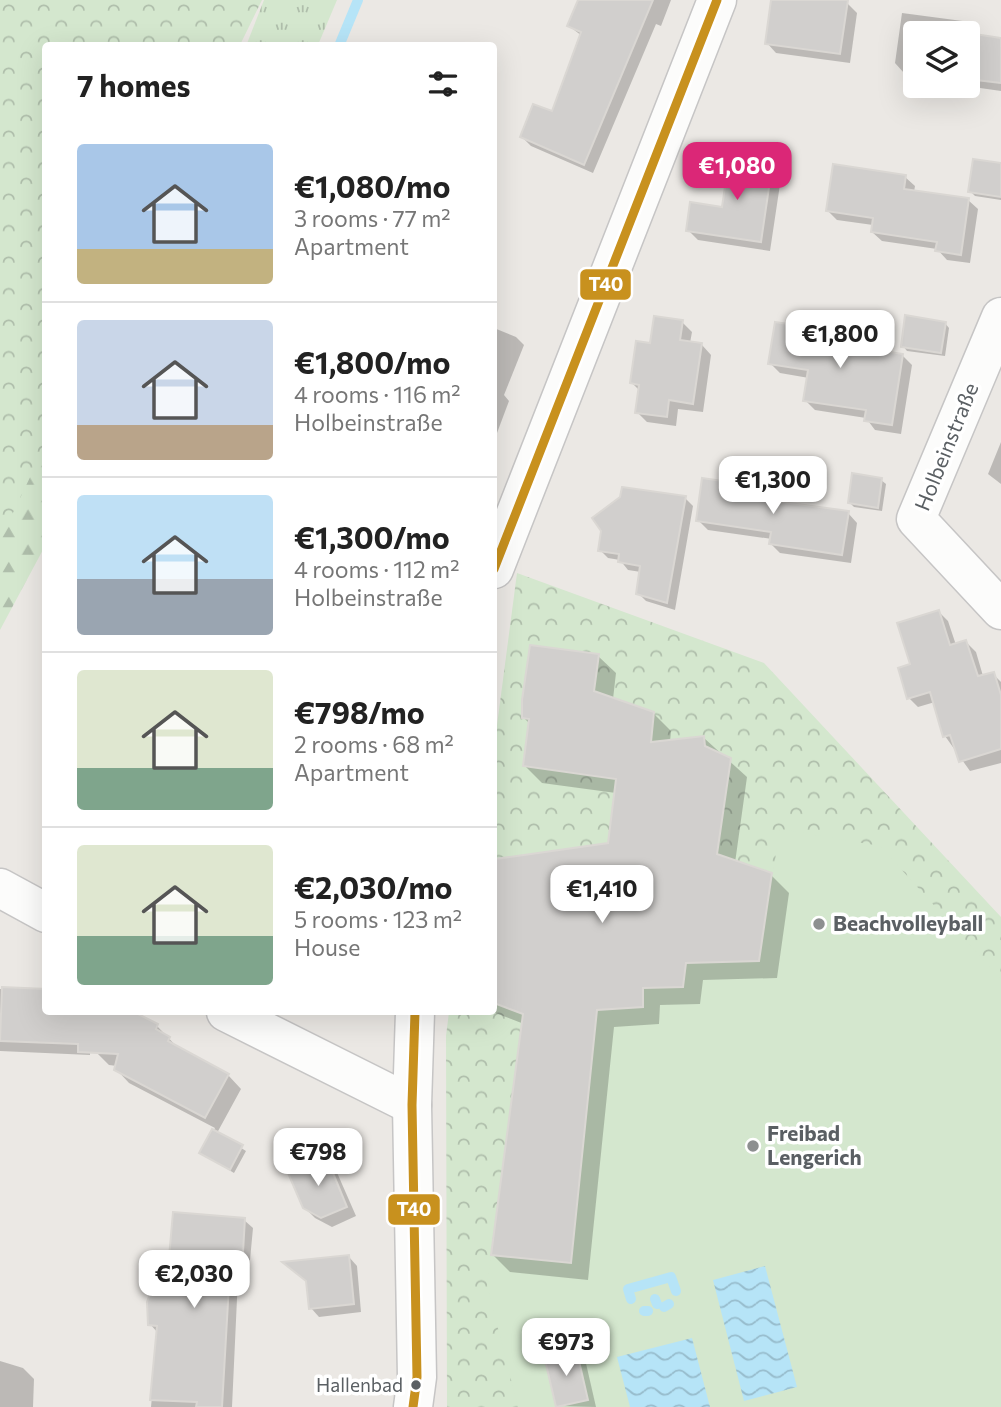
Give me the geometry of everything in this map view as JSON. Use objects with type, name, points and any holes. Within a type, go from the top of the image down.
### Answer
[{"type":"street","points":[[497,561],[717,0]]},
{"type":"street","name":"Holbeinstraße","points":[[998,335],[916,519],[1001,610]]},
{"type":"street","points":[[0,888],[42,912]]},
{"type":"street","points":[[232,1015],[412,1105]]},
{"type":"street","points":[[413,1407],[417,1377],[412,1105],[415,1015]]},
{"type":"green space","points":[[0,0],[262,0],[241,42],[42,42],[42,452],[0,540]]},
{"type":"green space","points":[[264,0],[337,0],[319,42],[248,42]]},
{"type":"green space","points":[[42,361],[42,552],[0,630],[0,514]]},
{"type":"green space","name":"Freibad Lengerich","points":[[517,573],[764,663],[1001,917],[1001,1407],[447,1407],[446,1036],[449,1015],[497,1015],[497,725]]},
{"type":"green space","name":"Freibad Lengerich","points":[[780,829],[880,846],[1001,979],[1001,1407],[518,1407],[487,1285],[521,1028],[597,1010],[643,988],[683,987],[686,963],[759,961]]},
{"type":"water","points":[[765,1266],[797,1387],[744,1401],[713,1280]]},
{"type":"water","points":[[692,1338],[710,1407],[630,1407],[617,1357]]},
{"type":"building","points":[[578,0],[653,0],[584,165],[520,137],[533,104],[552,111],[581,32],[567,26]]},
{"type":"building","points":[[771,0],[848,0],[840,54],[765,44]]},
{"type":"building","points":[[980,35],[1001,38],[1001,83],[980,80]]},
{"type":"building","points":[[730,153],[773,160],[761,242],[686,231],[690,202],[722,207]]},
{"type":"building","points":[[973,159],[1001,163],[1001,197],[968,192]]},
{"type":"building","points":[[833,164],[906,175],[904,189],[969,198],[961,255],[935,251],[937,242],[871,232],[873,218],[826,211]]},
{"type":"building","points":[[905,315],[946,322],[941,353],[901,347]]},
{"type":"building","points":[[654,316],[683,320],[680,340],[702,343],[693,404],[669,400],[667,417],[635,413],[639,385],[630,383],[636,341],[650,343]]},
{"type":"building","points":[[775,322],[842,332],[840,344],[903,354],[892,425],[864,421],[866,410],[803,401],[808,370],[768,364]]},
{"type":"building","points":[[852,473],[882,478],[878,508],[848,503]]},
{"type":"building","points":[[702,478],[777,489],[775,501],[849,511],[842,555],[769,544],[771,532],[696,521]]},
{"type":"building","points":[[622,487],[686,496],[667,603],[636,594],[640,566],[618,562],[619,554],[598,551],[601,531],[592,518],[620,497]]},
{"type":"building","points":[[939,610],[950,645],[966,640],[978,676],[994,672],[1001,695],[1001,749],[959,762],[950,735],[943,737],[930,692],[907,699],[898,668],[910,664],[897,623]]},
{"type":"building","points":[[530,645],[599,654],[594,691],[654,712],[651,742],[704,736],[705,746],[731,758],[717,854],[772,873],[759,961],[686,963],[683,987],[643,988],[643,1007],[597,1010],[571,1263],[491,1255],[523,1014],[497,1004],[497,859],[608,843],[616,779],[523,766],[529,719],[522,718]]},
{"type":"building","points":[[2,987],[42,989],[42,1015],[140,1015],[158,1024],[156,1029],[170,1037],[168,1041],[229,1074],[205,1118],[114,1070],[118,1054],[78,1052],[78,1044],[0,1041]]},
{"type":"building","points":[[212,1129],[243,1145],[230,1170],[199,1153]]},
{"type":"building","points":[[326,1156],[347,1207],[321,1218],[303,1208],[288,1173]]},
{"type":"building","points":[[173,1212],[245,1218],[243,1252],[201,1269],[230,1267],[222,1407],[196,1407],[197,1402],[150,1400],[157,1326],[148,1325],[147,1302],[151,1291],[166,1292]]},
{"type":"building","points":[[349,1255],[354,1304],[309,1309],[306,1281],[282,1262]]},
{"type":"building","points":[[576,1348],[588,1400],[556,1407],[544,1356]]},
{"type":"waterway","points":[[341,42],[358,0]]},
{"type":"waterway","points":[[631,1299],[628,1289],[671,1277],[676,1291]]},
{"type":"waterway","points":[[655,1299],[657,1304]]},
{"type":"waterway","points":[[664,1307],[669,1304]]},
{"type":"transit line","name":"T40","points":[[497,561],[717,0]]},
{"type":"transit line","name":"T40","points":[[413,1407],[417,1377],[412,1105],[415,1015]]},
{"type":"place","name":"Beachvolleyball","points":[[819,924]]},
{"type":"place","name":"Freibad Lengerich","points":[[753,1146]]},
{"type":"place","name":"Hallenbad","points":[[416,1385]]}]
